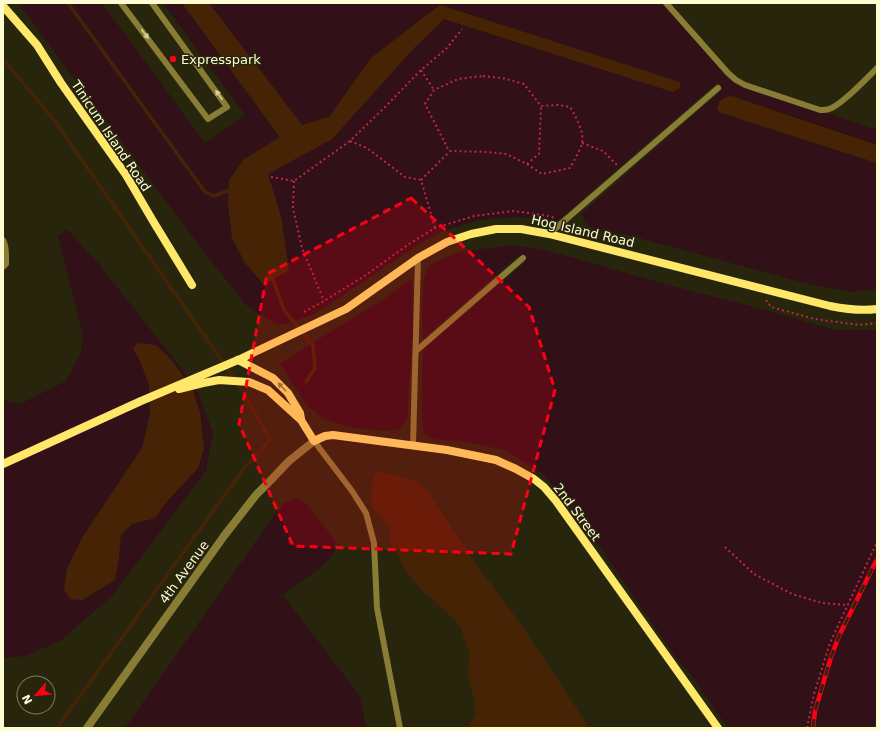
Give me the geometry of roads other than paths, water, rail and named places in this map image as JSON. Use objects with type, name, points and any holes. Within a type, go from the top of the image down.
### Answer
[{"type":"street","name":"Tinicum Island Road","points":[[3,6],[37,45],[61,83],[126,175],[192,285]]},
{"type":"street","name":"Hog Island Road","points":[[154,396],[346,310],[418,258],[437,247],[465,235],[483,231],[521,229],[549,234],[843,309],[877,309]]},
{"type":"street","points":[[235,361],[273,378],[288,393],[300,413],[301,420]]},
{"type":"street","points":[[3,464],[154,396],[219,380],[249,382],[268,390],[301,420],[314,441]]},
{"type":"street","name":"2nd Street","points":[[314,441],[325,436],[333,436],[447,450],[496,460],[534,479],[556,500],[718,728]]},
{"type":"street","name":"4th Avenue","points":[[87,728],[224,536],[256,496],[289,461],[314,441]]},
{"type":"lane","points":[[122,3],[208,119],[227,107],[152,3]]},
{"type":"lane","points":[[666,3],[728,73],[736,80],[745,85],[820,110],[829,109],[837,105],[877,68]]},
{"type":"lane","points":[[549,234],[718,88]]},
{"type":"lane","points":[[3,240],[6,244],[6,264],[3,267]]},
{"type":"lane","points":[[413,446],[418,258]]},
{"type":"lane","points":[[416,350],[523,258]]},
{"type":"lane","points":[[314,441],[352,491],[366,513],[374,543],[377,608],[400,728]]},
{"type":"waterway","points":[[68,3],[205,192],[214,196],[233,189]]},
{"type":"waterway","points":[[3,59],[54,120],[243,391],[270,440],[242,471],[57,728]]},
{"type":"waterway","points":[[272,277],[284,310],[313,345],[315,368],[306,382]]},
{"type":"railway","points":[[813,728],[815,711],[831,657],[839,636],[877,559]]},
{"type":"place","name":"Expresspark","points":[[173,59]]}]
